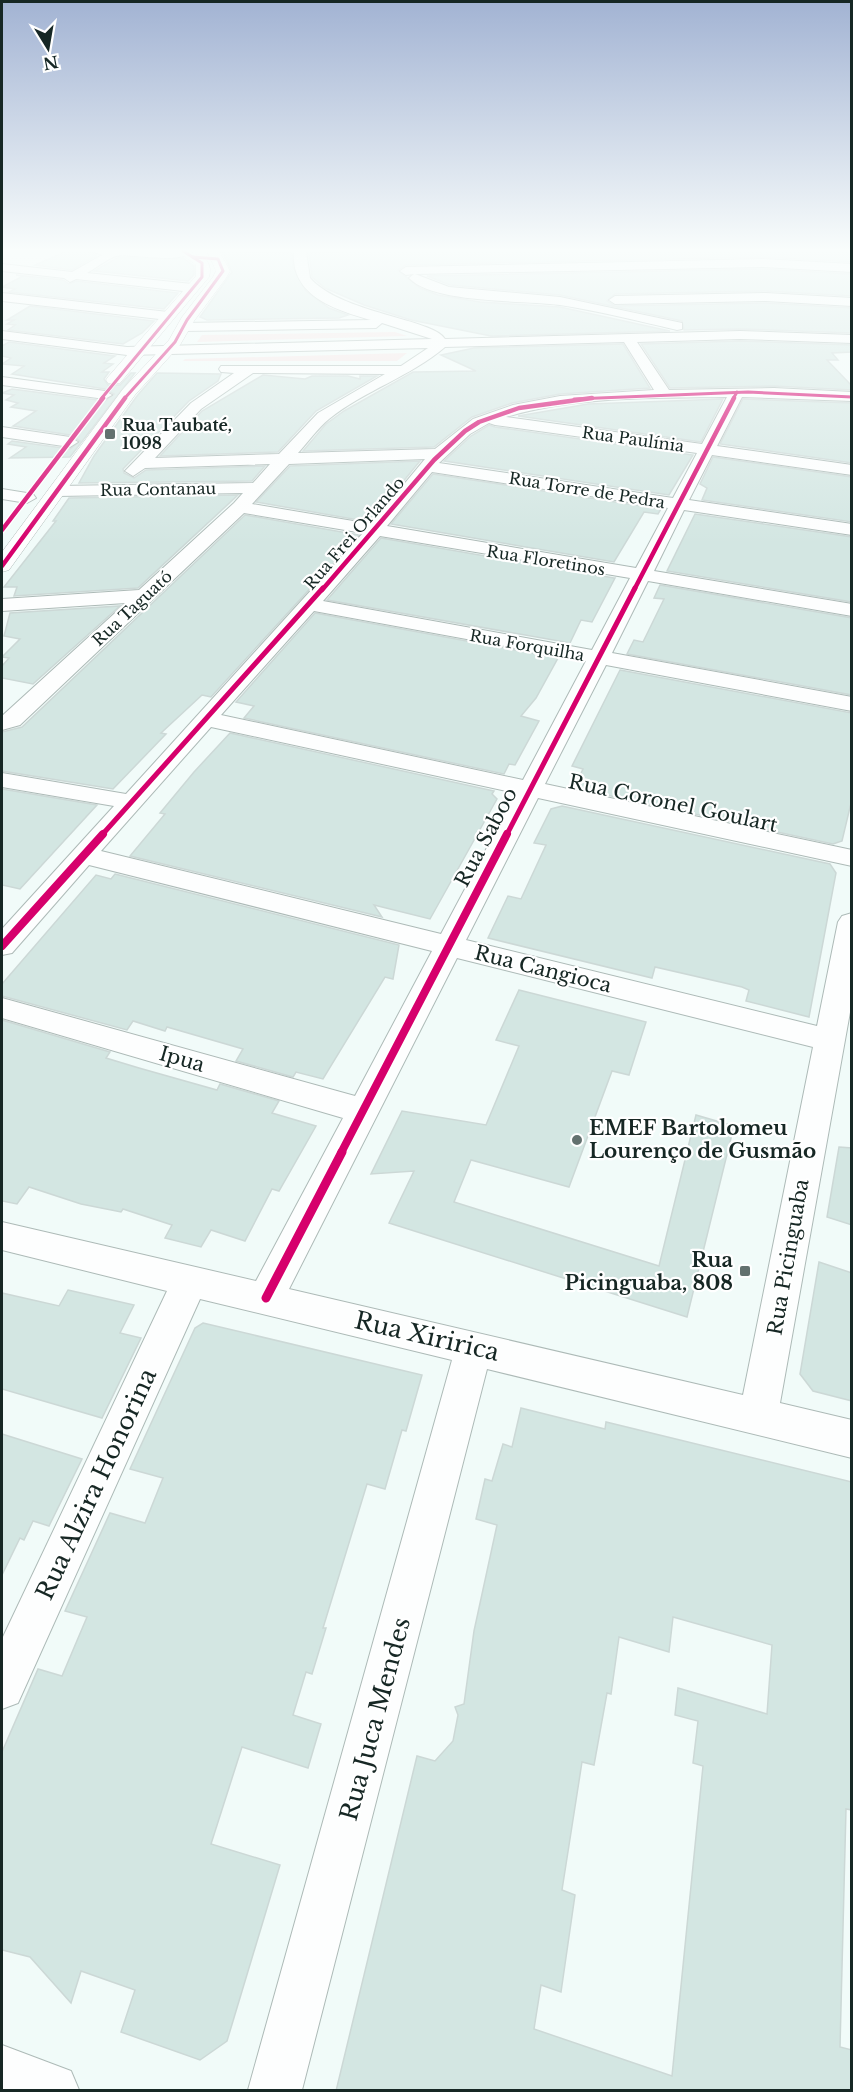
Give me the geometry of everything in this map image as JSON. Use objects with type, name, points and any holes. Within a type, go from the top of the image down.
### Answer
[{"type":"main road","points":[[2,530],[140,349]]},
{"type":"main road","points":[[2,566],[129,392],[168,351]]},
{"type":"street","points":[[118,349],[138,351],[261,349]]},
{"type":"street","name":"Rua Taguató","points":[[2,723],[12,720],[240,507],[281,459],[323,416],[356,395],[406,370],[436,349]]},
{"type":"street","points":[[635,349],[664,394]]},
{"type":"street","points":[[206,369],[406,370]]},
{"type":"street","points":[[113,490],[196,406],[250,369]]},
{"type":"street","points":[[150,370],[172,370]]},
{"type":"street","points":[[2,381],[105,395]]},
{"type":"street","name":"Rua Frei Orlando","points":[[2,946],[374,532],[435,460],[469,427],[487,419],[551,401],[737,392],[852,397]]},
{"type":"street","name":"Rua Saboo","points":[[266,1298],[530,789],[644,576],[737,392]]},
{"type":"street","name":"Rua Paulínia","points":[[487,419],[852,470]]},
{"type":"street","points":[[2,432],[70,442]]},
{"type":"street","name":"Rua Torre de Pedra","points":[[142,463],[281,459],[435,460],[680,504],[852,530]]},
{"type":"street","name":"Rua Contanau","points":[[57,491],[258,488]]},
{"type":"street","points":[[2,494],[27,498]]},
{"type":"street","name":"Rua Floretinos","points":[[240,507],[374,532],[852,610]]},
{"type":"street","points":[[2,605],[145,596]]},
{"type":"street","name":"Rua Forquilha","points":[[309,603],[852,704]]},
{"type":"street","name":"Rua Coronel Goulart","points":[[206,719],[852,858]]},
{"type":"street","points":[[2,780],[131,802]]},
{"type":"street","name":"Rua Cangioca","points":[[83,855],[828,1040]]},
{"type":"street","points":[[2,908],[31,914]]},
{"type":"street","name":"Rua Picinguaba","points":[[758,1416],[852,922]]},
{"type":"street","name":"Ipua","points":[[2,1008],[363,1111]]},
{"type":"street","name":"Rua Xiririca","points":[[2,1236],[852,1439]]},
{"type":"street","name":"Rua Alzira Honorina","points":[[2,1687],[190,1281]]},
{"type":"street","name":"Rua Juca Mendes","points":[[275,2091],[474,1347]]},
{"type":"street","points":[[2,2072],[52,2091]]},
{"type":"shaded area","points":[[407,353],[397,361],[183,361],[185,359]]},
{"type":"building","points":[[2,349],[59,349],[115,356],[104,363],[113,364],[102,372],[109,372],[104,379],[108,385],[120,385],[131,373],[135,373],[70,457],[10,458],[26,447],[8,444],[12,441],[70,449],[80,441],[70,435],[13,426],[36,411],[11,407],[18,403],[6,400],[14,395],[2,393],[12,389],[105,401],[114,394],[105,389],[12,374],[24,366],[2,364],[11,358],[2,356]]},
{"type":"building","points":[[471,349],[626,349],[650,388],[560,394],[512,403],[472,417],[434,447],[303,451],[326,424],[344,411],[413,372],[476,371],[441,355]]},
{"type":"building","points":[[644,349],[852,349],[852,352],[832,353],[838,360],[827,360],[852,386],[852,390],[774,386],[670,388]]},
{"type":"building","points":[[157,373],[221,374],[218,381],[189,401],[123,469],[124,473],[134,478],[146,470],[265,466],[252,481],[79,483],[94,456],[137,396]]},
{"type":"building","points":[[263,375],[305,379],[312,376],[348,376],[360,379],[360,376],[377,376],[316,411],[278,452],[160,456],[202,411]]},
{"type":"building","points":[[723,399],[701,442],[518,416],[588,404]]},
{"type":"building","points":[[743,399],[852,403],[852,463],[720,444]]},
{"type":"building","points":[[489,425],[693,455],[669,495],[444,461],[471,436]]},
{"type":"building","points":[[713,457],[852,477],[852,522],[702,500],[707,488],[700,484]]},
{"type":"building","points":[[420,461],[370,522],[256,502],[290,466]]},
{"type":"building","points":[[433,474],[661,509],[658,514],[644,512],[614,562],[391,524]]},
{"type":"building","points":[[238,495],[138,588],[14,596],[17,587],[4,587],[56,521],[53,521],[69,498]]},
{"type":"building","points":[[695,514],[852,537],[852,602],[667,571]]},
{"type":"building","points":[[245,515],[359,535],[211,697],[202,695],[161,733],[166,734],[113,789],[2,771],[2,732],[22,727]]},
{"type":"building","points":[[381,538],[615,578],[592,622],[581,620],[570,643],[327,600]]},
{"type":"building","points":[[660,585],[852,618],[852,695],[627,654],[634,640],[643,642],[664,599],[654,598]]},
{"type":"building","points":[[120,606],[33,684],[2,678],[2,666],[9,658],[2,657],[20,639],[4,636],[10,613]]},
{"type":"building","points":[[315,613],[558,658],[536,698],[521,716],[539,721],[515,765],[509,764],[504,774],[244,718],[254,706],[236,702]]},
{"type":"building","points":[[620,670],[852,713],[852,799],[842,841],[833,844],[574,788],[583,769],[572,766]]},
{"type":"building","points":[[230,733],[494,791],[492,794],[497,799],[430,919],[374,905],[382,917],[130,856],[165,814],[160,813]]},
{"type":"building","points":[[2,789],[97,805],[20,889],[2,885]]},
{"type":"building","points":[[562,806],[830,864],[836,873],[809,1017],[746,1001],[749,990],[742,987],[655,967],[652,978],[488,938],[508,896],[521,899],[546,845],[534,843],[551,809]]},
{"type":"building","points":[[115,874],[399,945],[393,979],[385,977],[323,1079],[296,1072],[293,1077],[236,1061],[243,1049],[167,1027],[165,1031],[133,1021],[127,1030],[2,996],[2,984],[96,875],[111,879]]},
{"type":"building","points":[[519,990],[646,1022],[629,1075],[612,1071],[569,1187],[471,1160],[454,1202],[659,1266],[696,1115],[734,1126],[687,1317],[389,1223],[414,1171],[371,1174],[402,1111],[486,1125],[519,1046],[496,1040]]},
{"type":"building","points":[[2,1020],[110,1052],[106,1058],[139,1068],[217,1090],[220,1084],[279,1101],[272,1113],[316,1126],[279,1191],[272,1189],[245,1241],[211,1230],[201,1247],[165,1238],[172,1225],[123,1209],[121,1212],[81,1204],[29,1187],[17,1204],[2,1201]]},
{"type":"building","points":[[839,1147],[852,1148],[852,1225],[827,1217]]},
{"type":"building","points":[[819,1262],[852,1273],[852,1401],[813,1391],[800,1374]]},
{"type":"building","points":[[68,1290],[134,1305],[120,1333],[141,1338],[102,1418],[2,1389],[2,1293],[59,1306]]},
{"type":"building","points":[[203,1323],[422,1375],[406,1431],[402,1430],[385,1489],[367,1484],[323,1628],[326,1628],[312,1674],[306,1672],[293,1715],[321,1724],[308,1768],[242,1747],[211,1844],[280,1865],[227,2041],[200,2060],[121,2032],[135,1990],[81,1971],[71,2003],[30,1957],[2,1950],[2,1752],[38,1669],[62,1676],[87,1617],[65,1611],[110,1513],[145,1523],[163,1478],[130,1469],[195,1328]]},
{"type":"building","points":[[521,1408],[605,1429],[606,1422],[852,1482],[852,1810],[846,1809],[840,2047],[852,2050],[852,2091],[336,2091],[417,1756],[435,1761],[453,1741],[458,1715],[455,1707],[464,1704],[474,1631],[497,1525],[476,1519],[485,1479],[492,1481],[503,1444],[512,1447]],"holes":[[[673,1617],[772,1645],[767,1714],[678,1688],[675,1715],[698,1721],[693,1763],[703,1766],[672,2076],[534,2029],[541,1985],[561,1992],[575,1895],[562,1890],[582,1762],[594,1765],[607,1693],[611,1694],[619,1637],[669,1652]]]},
{"type":"building","points":[[2,1434],[82,1459],[49,1526],[33,1521],[24,1540],[20,1538],[2,1575]]},
{"type":"cycle path","points":[[2,530],[141,349]]},
{"type":"cycle path","points":[[2,566],[129,392],[169,349]]},
{"type":"cycle path","points":[[266,1298],[737,392]]},
{"type":"cycle path","points":[[2,946],[363,544],[418,477],[449,444],[465,431],[479,422],[519,408],[581,399],[748,392],[852,397]]},
{"type":"place","name":"Rua Taubaté, 1098","points":[[110,434]]},
{"type":"place","name":"EMEF Bartolomeu Lourenço de Gusmão","points":[[577,1140]]},
{"type":"place","name":"Rua Picinguaba, 808","points":[[745,1271]]}]
